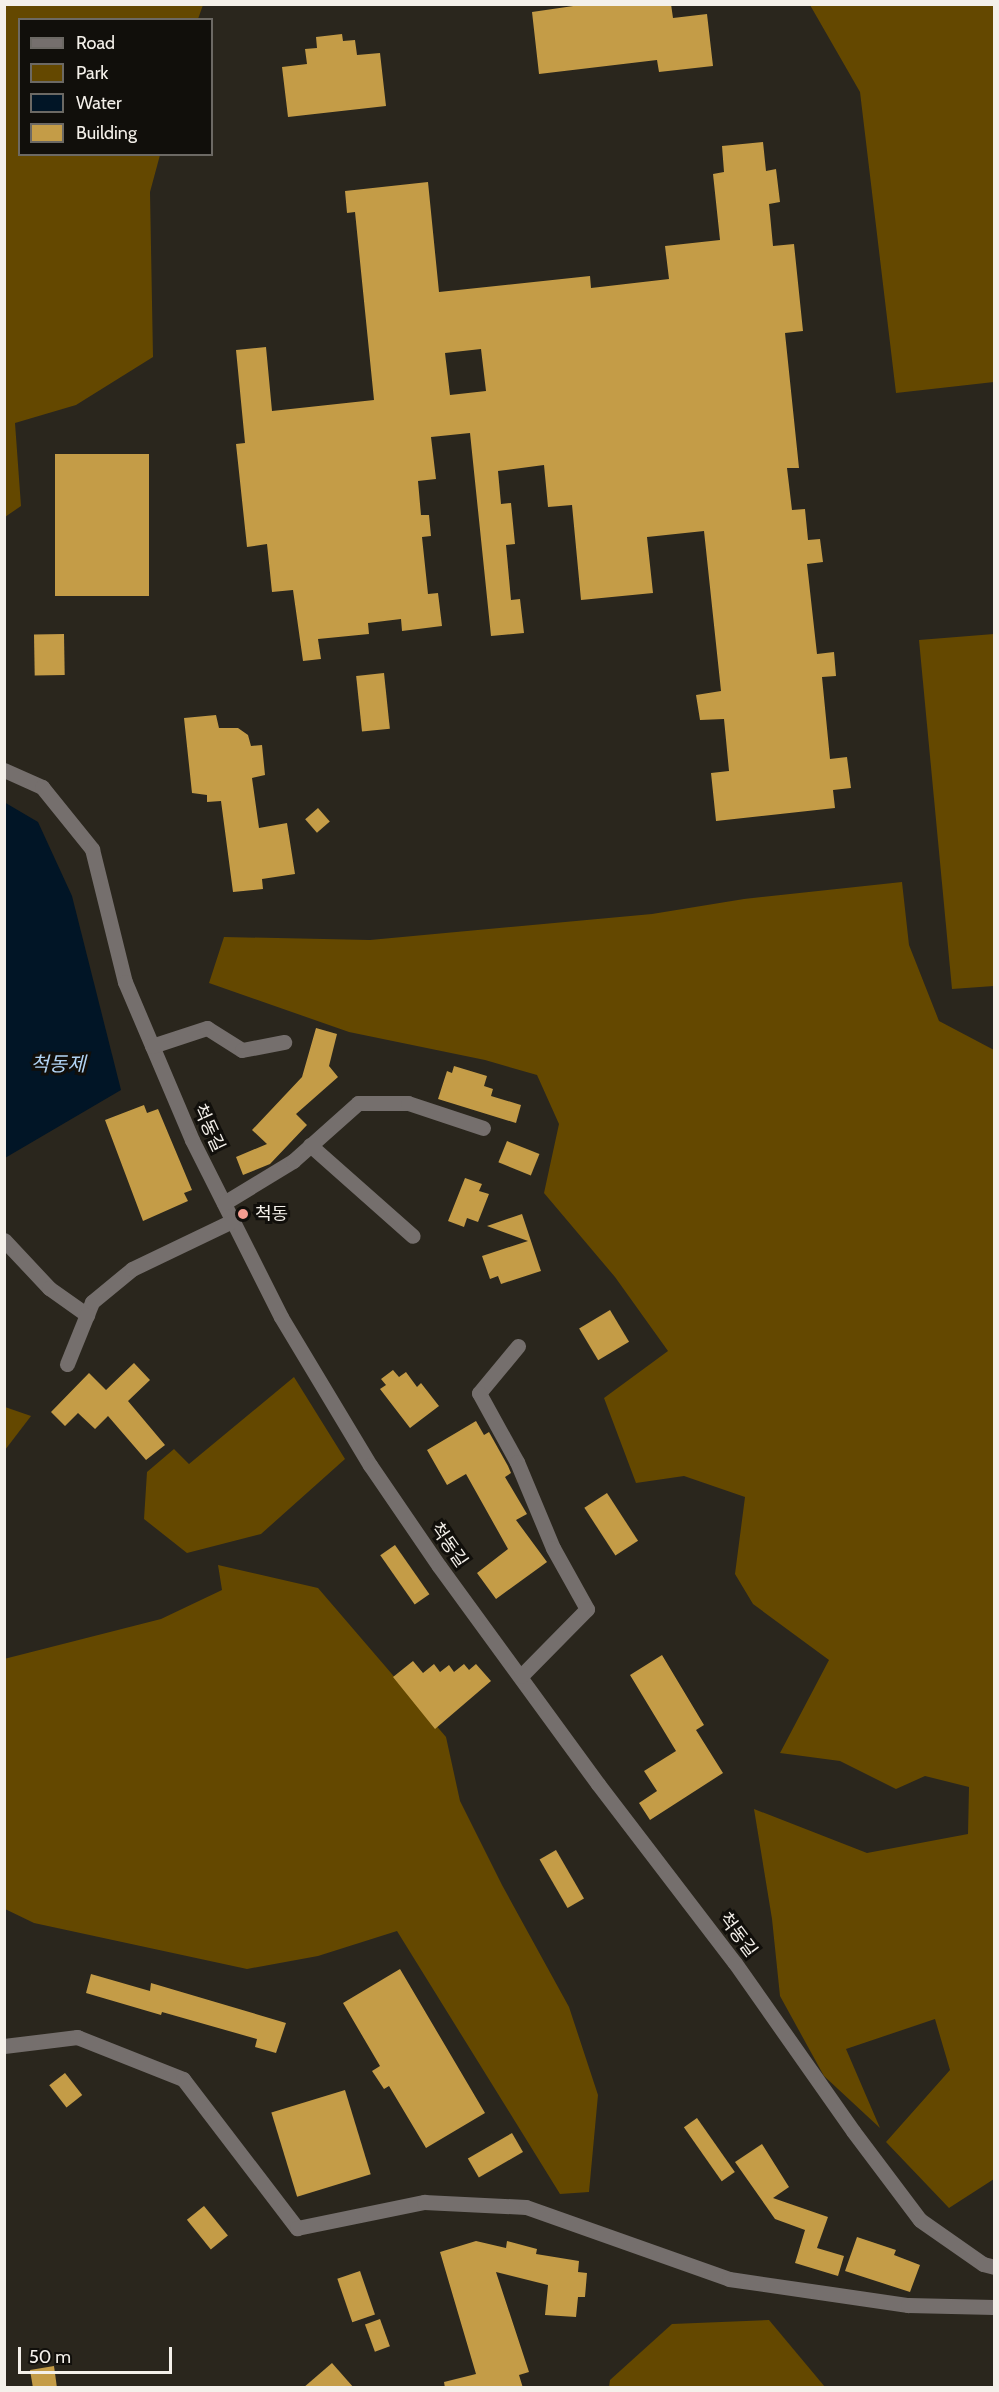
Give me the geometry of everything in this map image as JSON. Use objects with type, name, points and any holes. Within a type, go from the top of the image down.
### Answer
[{"type":"street","name":"척동길","points":[[4,770],[42,788],[92,849],[124,982],[192,1140],[281,1317],[370,1465],[439,1566],[598,1784],[735,1963],[853,2131],[921,2220],[983,2264],[994,2267]]},
{"type":"street","points":[[152,1046],[207,1028],[242,1050],[284,1042]]},
{"type":"street","points":[[224,1203],[293,1161],[357,1102],[408,1102],[483,1128]]},
{"type":"street","points":[[310,1145],[413,1236]]},
{"type":"street","points":[[67,1364],[93,1302],[132,1269],[232,1221]]},
{"type":"street","points":[[4,1240],[49,1288],[87,1314]]},
{"type":"street","points":[[518,1346],[479,1393],[517,1462],[553,1548],[587,1609],[521,1676]]},
{"type":"street","points":[[4,2046],[77,2037],[183,2079],[297,2228],[424,2202],[526,2207],[729,2279],[908,2305],[994,2307]]},
{"type":"green space","points":[[5,4],[203,5],[198,18],[18,18],[18,156],[160,156],[150,192],[153,357],[76,405],[15,423],[21,506],[5,517]]},
{"type":"green space","points":[[810,5],[994,5],[994,382],[896,393],[860,92]]},
{"type":"green space","points":[[994,634],[994,986],[952,989],[919,640]]},
{"type":"green space","points":[[902,882],[909,945],[939,1021],[994,1050],[994,2179],[949,2208],[886,2142],[950,2070],[935,2019],[846,2049],[880,2128],[824,2076],[780,1996],[772,1919],[754,1809],[867,1853],[968,1834],[969,1787],[925,1776],[896,1789],[840,1761],[780,1753],[829,1660],[753,1604],[735,1574],[745,1497],[684,1476],[636,1483],[604,1398],[668,1351],[615,1277],[544,1193],[559,1124],[537,1075],[485,1060],[349,1032],[209,983],[224,937],[370,940],[652,914],[744,899]]},
{"type":"green space","points":[[294,1377],[345,1459],[261,1534],[187,1553],[144,1519],[147,1472],[174,1449],[189,1464]]},
{"type":"green space","points":[[4,1407],[31,1416],[5,1450]]},
{"type":"green space","points":[[218,1565],[318,1588],[446,1737],[460,1801],[502,1885],[569,2007],[598,2095],[589,2192],[560,2194],[397,1931],[318,1956],[247,1969],[34,1923],[5,1909],[4,1659],[161,1619],[222,1590]]},
{"type":"green space","points":[[769,2320],[825,2387],[609,2387],[610,2380],[672,2324]]},
{"type":"water","name":"척동제","points":[[4,802],[38,822],[72,896],[121,1090],[5,1158]]},
{"type":"building","points":[[587,4],[671,4],[673,18],[707,14],[713,66],[659,72],[657,60],[539,74],[532,12]]},
{"type":"building","points":[[342,34],[343,41],[355,40],[357,55],[380,53],[386,106],[288,117],[282,67],[307,64],[305,49],[317,48],[316,37]]},
{"type":"building","points":[[763,142],[766,171],[776,169],[780,202],[769,204],[773,246],[794,244],[803,331],[785,333],[799,468],[787,468],[792,510],[805,509],[808,540],[820,539],[823,562],[807,564],[817,654],[834,652],[836,676],[822,677],[830,759],[847,757],[851,788],[833,790],[835,808],[716,821],[711,773],[729,771],[724,719],[700,720],[696,695],[721,691],[704,531],[647,537],[653,593],[581,600],[572,505],[548,507],[544,465],[498,471],[501,504],[511,503],[515,544],[506,545],[511,600],[520,599],[524,633],[491,636],[470,433],[431,437],[436,479],[418,481],[421,515],[429,515],[431,536],[422,537],[428,594],[438,593],[442,626],[402,631],[401,619],[368,623],[369,634],[318,639],[321,659],[303,661],[293,590],[272,592],[267,544],[247,547],[236,444],[245,443],[236,350],[266,347],[272,411],[374,400],[355,212],[347,213],[345,191],[428,182],[439,292],[590,276],[591,288],[669,279],[665,246],[720,240],[713,174],[724,172],[722,146]],"holes":[[[481,349],[486,391],[450,395],[445,353]]]},
{"type":"building","points":[[55,454],[149,454],[149,596],[55,596]]},
{"type":"building","points":[[64,634],[65,675],[35,676],[34,635]]},
{"type":"building","points":[[384,673],[390,729],[362,732],[356,676]]},
{"type":"building","points":[[216,715],[219,728],[238,728],[248,735],[251,746],[262,745],[265,775],[252,778],[259,828],[287,823],[295,874],[262,879],[263,889],[233,892],[221,801],[207,802],[207,795],[192,793],[184,718]]},
{"type":"building","points":[[318,808],[330,822],[317,833],[305,819]]},
{"type":"building","points":[[316,1028],[337,1034],[329,1066],[338,1077],[296,1114],[307,1125],[270,1164],[243,1175],[236,1157],[267,1144],[252,1130],[302,1077]]},
{"type":"building","points":[[454,1066],[487,1076],[484,1086],[493,1089],[491,1096],[521,1105],[516,1123],[438,1099],[447,1071],[452,1073]]},
{"type":"building","points":[[144,1105],[147,1113],[158,1109],[192,1190],[184,1193],[188,1201],[143,1221],[105,1120]]},
{"type":"building","points":[[507,1141],[539,1154],[531,1175],[498,1162]]},
{"type":"building","points":[[465,1178],[482,1184],[479,1191],[489,1194],[478,1222],[467,1218],[464,1227],[448,1221]]},
{"type":"building","points":[[522,1214],[541,1271],[501,1284],[498,1276],[490,1279],[482,1256],[528,1241],[487,1226]]},
{"type":"building","points":[[610,1310],[629,1342],[598,1360],[579,1329]]},
{"type":"building","points":[[134,1363],[150,1380],[128,1401],[165,1445],[146,1460],[108,1416],[95,1429],[78,1413],[65,1426],[51,1412],[89,1373],[106,1390]]},
{"type":"building","points":[[393,1370],[399,1377],[406,1372],[417,1387],[421,1383],[439,1406],[410,1428],[380,1389],[386,1385],[381,1379]]},
{"type":"building","points":[[476,1421],[484,1435],[489,1432],[511,1473],[505,1477],[527,1514],[516,1520],[547,1562],[496,1599],[477,1573],[508,1549],[466,1474],[447,1485],[427,1450]]},
{"type":"building","points":[[607,1493],[638,1541],[615,1556],[584,1508]]},
{"type":"building","points":[[395,1545],[429,1594],[415,1604],[380,1555]]},
{"type":"building","points":[[662,1655],[704,1725],[696,1730],[723,1773],[650,1820],[639,1803],[657,1791],[644,1771],[676,1751],[630,1675]]},
{"type":"building","points":[[413,1661],[423,1673],[434,1664],[440,1672],[449,1665],[454,1672],[464,1664],[469,1670],[476,1664],[491,1681],[435,1729],[393,1677]]},
{"type":"building","points":[[556,1850],[584,1898],[568,1908],[540,1860]]},
{"type":"building","points":[[400,1969],[485,2113],[426,2148],[389,2086],[384,2089],[372,2071],[380,2066],[343,2003]]},
{"type":"building","points":[[91,1974],[150,1991],[151,1983],[286,2023],[276,2053],[255,2047],[257,2039],[86,1993]]},
{"type":"building","points":[[65,2073],[82,2095],[66,2107],[49,2085]]},
{"type":"building","points":[[345,2090],[371,2174],[297,2197],[271,2113]]},
{"type":"building","points":[[697,2118],[735,2172],[722,2181],[684,2127]]},
{"type":"building","points":[[512,2133],[523,2152],[479,2178],[468,2158]]},
{"type":"building","points":[[762,2144],[789,2187],[773,2198],[828,2217],[817,2248],[844,2256],[838,2276],[795,2263],[805,2230],[775,2219],[735,2162]]},
{"type":"building","points":[[204,2206],[228,2236],[211,2249],[187,2220]]},
{"type":"building","points":[[857,2237],[896,2250],[894,2255],[920,2265],[910,2292],[845,2271]]},
{"type":"building","points":[[476,2241],[506,2248],[507,2241],[537,2249],[536,2254],[579,2261],[578,2272],[587,2273],[585,2297],[578,2297],[576,2317],[545,2315],[548,2285],[496,2272],[529,2372],[519,2375],[523,2388],[445,2388],[444,2382],[476,2374],[440,2252]]},
{"type":"building","points":[[360,2271],[375,2314],[352,2322],[337,2279]]},
{"type":"building","points":[[380,2319],[390,2346],[375,2352],[365,2324]]},
{"type":"building","points":[[332,2363],[354,2388],[303,2388]]},
{"type":"building","points":[[54,2366],[57,2388],[33,2388],[30,2370]]},
{"type":"place","name":"척동","points":[[243,1214]]}]
